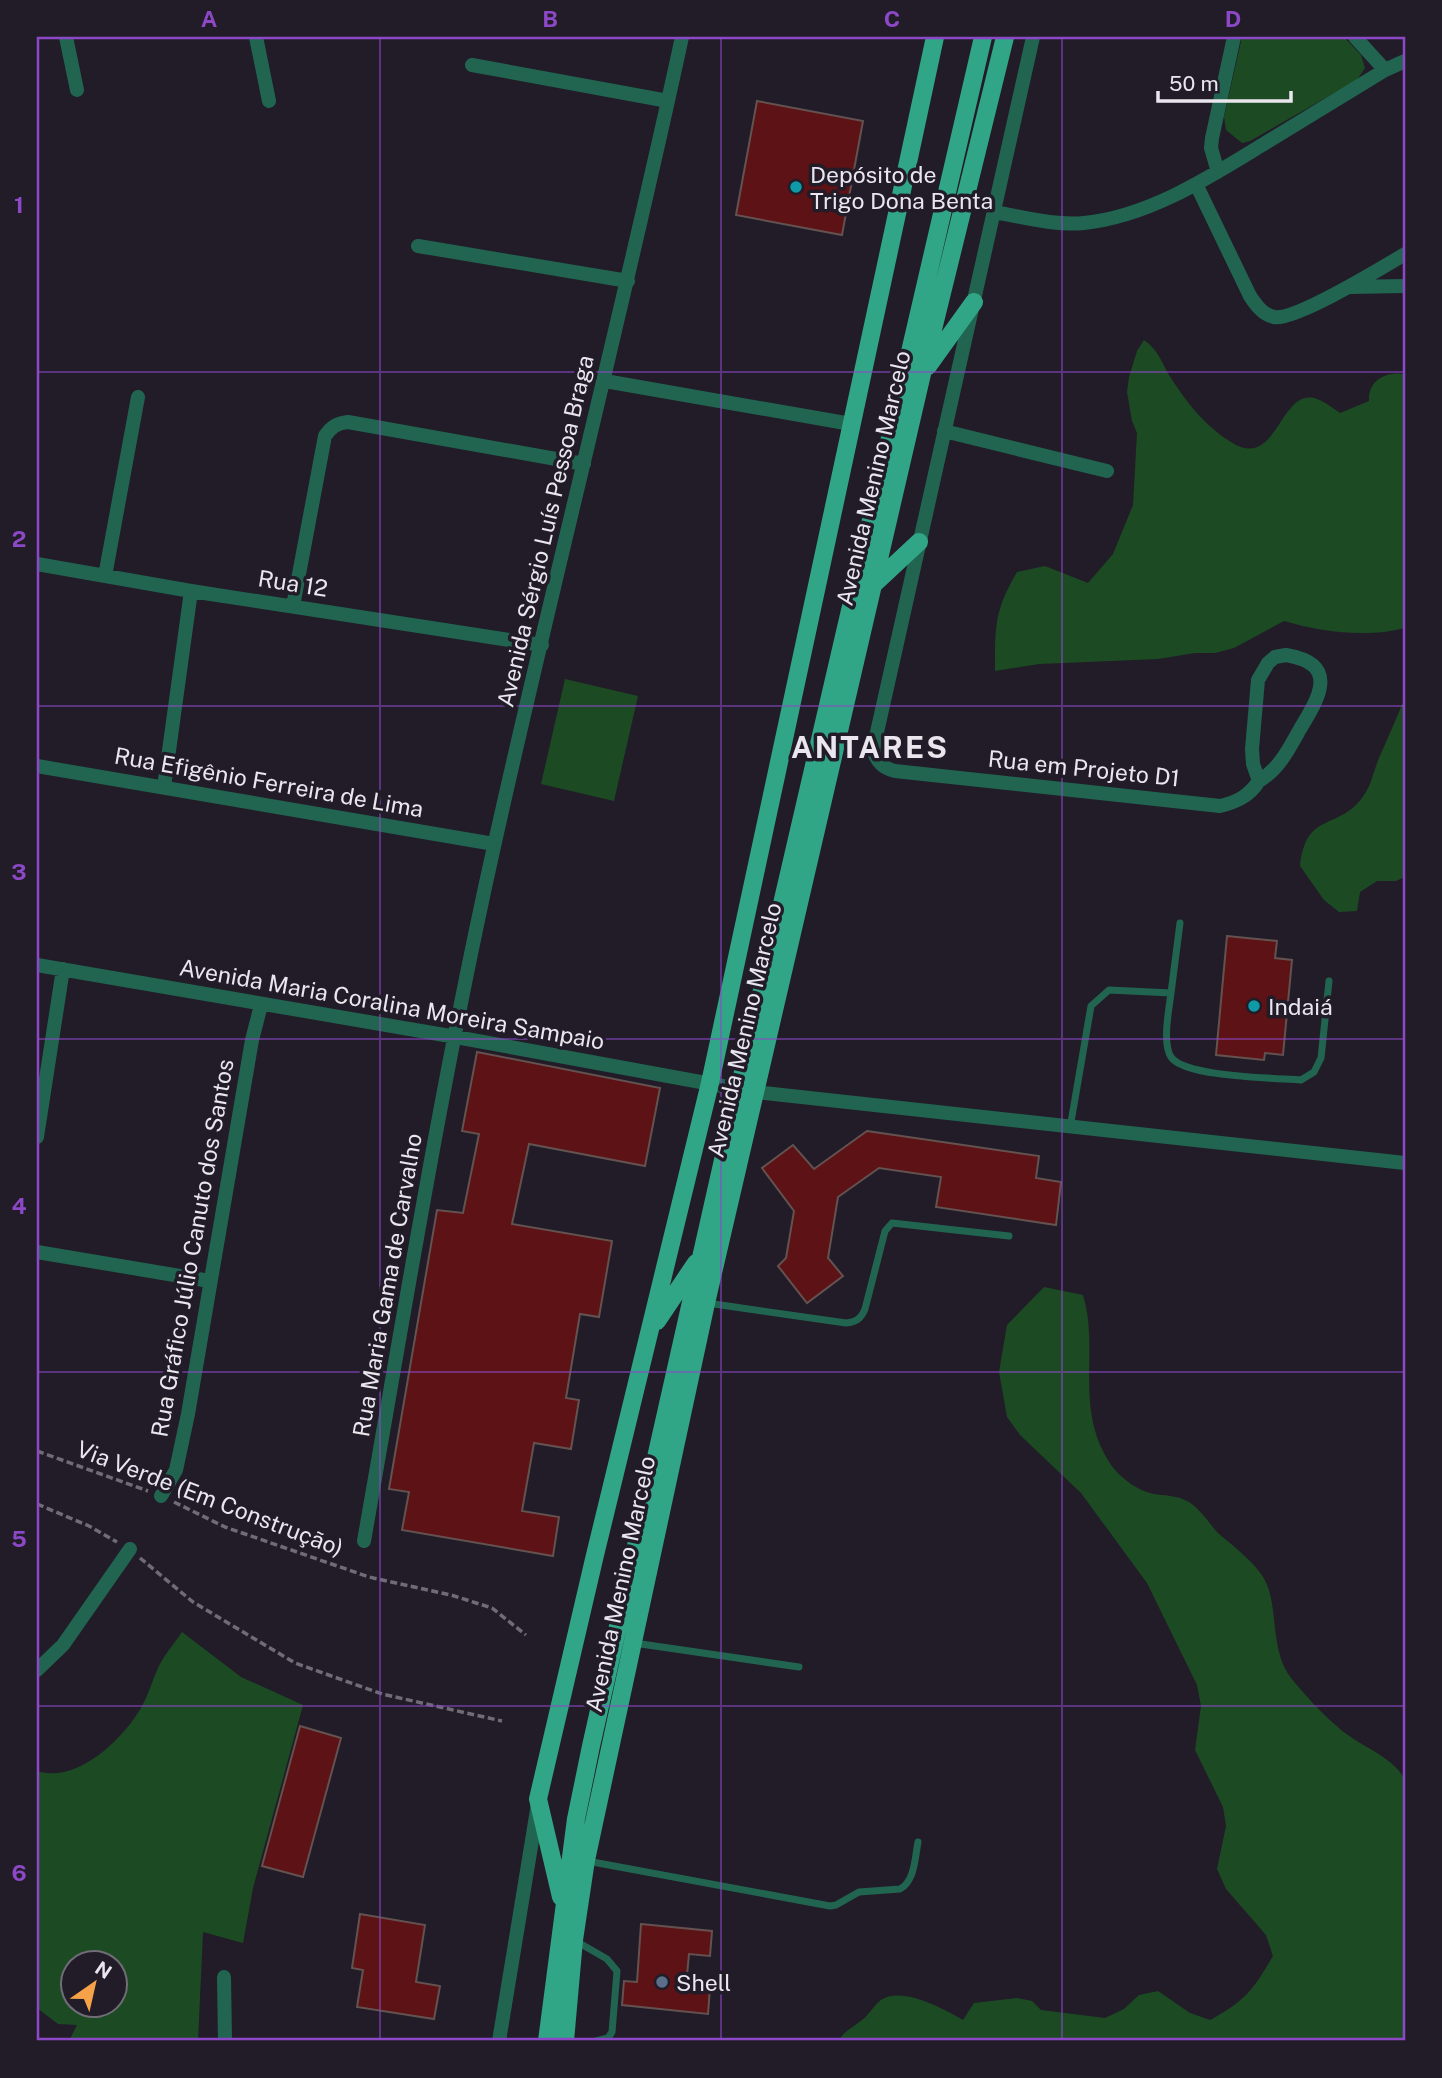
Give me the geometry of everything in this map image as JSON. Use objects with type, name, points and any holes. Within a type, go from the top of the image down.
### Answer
[{"type":"main road","points":[[563,1908],[538,1799],[710,1083],[935,37]]},
{"type":"main road","name":"Avenida Menino Marcelo","points":[[565,2041],[574,1940],[586,1860],[706,1303],[747,1091],[983,37]]},
{"type":"main road","name":"Avenida Menino Marcelo","points":[[547,2041],[563,1908],[581,1795],[702,1254],[747,1091],[874,584],[922,374],[1005,37]]},
{"type":"main road","points":[[922,374],[974,302]]},
{"type":"main road","points":[[874,584],[919,542]]},
{"type":"main road","points":[[650,1332],[702,1254]]},
{"type":"street","points":[[66,37],[77,90]]},
{"type":"street","points":[[256,37],[269,101]]},
{"type":"street","name":"Avenida Sérgio Luís Pessoa Braga","points":[[456,1037],[494,844],[605,381],[682,37]]},
{"type":"street","points":[[919,542],[1033,37]]},
{"type":"street","points":[[1217,172],[1211,148],[1212,138],[1234,37]]},
{"type":"street","points":[[1355,37],[1385,70]]},
{"type":"street","points":[[994,212],[1049,222],[1082,223],[1115,217],[1157,202],[1196,184],[1385,70],[1405,61]]},
{"type":"street","points":[[472,65],[668,101]]},
{"type":"street","points":[[1196,184],[1259,309],[1272,317],[1285,317],[1349,287],[1405,254]]},
{"type":"street","points":[[418,246],[628,281]]},
{"type":"street","points":[[1349,287],[1405,286]]},
{"type":"street","points":[[605,381],[851,424]]},
{"type":"street","points":[[104,576],[138,397]]},
{"type":"street","points":[[293,606],[325,436],[331,428],[348,422],[584,464]]},
{"type":"street","points":[[944,431],[1107,471]]},
{"type":"street","name":"Rua em Projeto D1","points":[[919,542],[873,743],[873,750],[880,764],[887,769],[1220,806],[1235,803],[1245,797],[1285,755],[1319,699],[1322,685],[1320,675],[1315,667],[1296,657],[1275,657],[1258,680],[1252,749],[1253,764],[1259,781]]},
{"type":"street","name":"Rua 12","points":[[37,564],[191,591],[542,645]]},
{"type":"street","points":[[163,787],[191,591]]},
{"type":"street","name":"Rua Efigênio Ferreira de Lima","points":[[37,766],[494,844]]},
{"type":"street","name":"Avenida Maria Coralina Moreira Sampaio","points":[[37,965],[456,1037],[747,1091],[1405,1163]]},
{"type":"street","points":[[37,1137],[63,969]]},
{"type":"street","name":"Rua Gráfico Júlio Canuto dos Santos","points":[[161,1496],[176,1470],[181,1447],[251,1040],[261,1005]]},
{"type":"street","name":"Rua Maria Gama de Carvalho","points":[[364,1541],[456,1037]]},
{"type":"street","points":[[37,1252],[210,1281]]},
{"type":"street","points":[[37,1670],[63,1645],[130,1549]]},
{"type":"street","points":[[499,2041],[538,1799]]},
{"type":"street","points":[[224,1976],[225,2041]]},
{"type":"lane","points":[[1180,923],[1167,1042],[1171,1057],[1182,1067],[1201,1072],[1301,1080],[1314,1072],[1321,1058],[1329,981]]},
{"type":"lane","points":[[1069,1128],[1091,1006],[1109,990],[1171,993]]},
{"type":"lane","points":[[706,1303],[846,1323],[855,1322],[862,1317],[865,1309],[885,1231],[892,1223],[1009,1236]]},
{"type":"lane","points":[[633,1643],[800,1667]]},
{"type":"lane","points":[[586,1860],[830,1906],[859,1892],[900,1889],[905,1886],[911,1875],[919,1842]]},
{"type":"lane","points":[[574,1940],[607,1959],[617,1972],[612,2032],[608,2038],[596,2041]]},
{"type":"path","name":"Via Verde (Em Construção)","points":[[37,1451],[161,1496],[225,1527],[369,1577],[451,1595],[492,1608],[526,1635]]},
{"type":"path","points":[[37,1504],[89,1526],[130,1549],[193,1602],[295,1663],[382,1694],[502,1721]]},
{"type":"green space","points":[[1242,37],[1344,37],[1361,55],[1365,68],[1357,80],[1242,143],[1226,130],[1224,117]]},
{"type":"green space","points":[[1144,340],[1156,352],[1169,375],[1198,414],[1225,439],[1250,449],[1261,445],[1271,436],[1295,404],[1305,398],[1320,400],[1340,413],[1369,401],[1369,394],[1380,378],[1391,374],[1405,374],[1405,628],[1360,633],[1314,628],[1284,621],[1234,648],[1215,653],[1158,659],[1039,664],[995,671],[997,620],[1017,572],[1045,566],[1088,583],[1113,554],[1133,505],[1137,433],[1127,392],[1137,351]]},
{"type":"green space","points":[[565,679],[638,696],[614,801],[541,784]]},
{"type":"green space","points":[[1405,697],[1405,877],[1396,881],[1377,881],[1360,892],[1357,911],[1339,912],[1324,900],[1300,866],[1303,849],[1316,829],[1343,815],[1362,798]]},
{"type":"green space","points":[[1044,1287],[1083,1295],[1089,1334],[1092,1415],[1096,1435],[1109,1462],[1125,1480],[1139,1489],[1189,1502],[1255,1566],[1268,1588],[1279,1653],[1291,1678],[1333,1723],[1391,1763],[1405,1779],[1405,2041],[839,2041],[843,2034],[865,2018],[881,2000],[890,1996],[911,1997],[963,2020],[974,2003],[1017,1998],[1032,2001],[1041,2010],[1105,2018],[1124,2009],[1139,1995],[1158,1991],[1190,2013],[1210,2020],[1247,1994],[1273,1956],[1266,1935],[1226,1889],[1217,1869],[1226,1826],[1223,1807],[1195,1750],[1201,1706],[1197,1685],[1147,1583],[1081,1493],[1020,1435],[1007,1417],[999,1372],[1007,1325]]},
{"type":"green space","points":[[182,1632],[241,1677],[303,1705],[253,1888],[243,1943],[203,1932],[198,2041],[69,2041],[77,2025],[58,2024],[37,2008],[37,1771],[67,1771],[97,1756],[110,1745],[141,1708],[160,1663]]},
{"type":"building","name":"Depósito de Trigo Dona Benta","points":[[757,101],[863,121],[842,235],[736,215]]},
{"type":"building","name":"Indaiá","points":[[1227,936],[1277,941],[1275,958],[1292,960],[1283,1055],[1265,1053],[1264,1060],[1216,1055]]},
{"type":"building","points":[[477,1052],[660,1088],[645,1166],[529,1144],[512,1224],[612,1241],[599,1317],[580,1314],[566,1398],[579,1400],[571,1449],[534,1443],[522,1511],[559,1517],[553,1556],[402,1530],[409,1492],[389,1489],[437,1210],[463,1213],[479,1134],[462,1131]]},
{"type":"building","points":[[867,1131],[1039,1156],[1036,1178],[1061,1182],[1056,1225],[936,1207],[941,1177],[879,1168],[838,1197],[828,1258],[843,1276],[807,1303],[778,1266],[786,1258],[794,1211],[762,1168],[793,1145],[814,1169]]},
{"type":"building","points":[[300,1726],[341,1738],[303,1877],[262,1866]]},
{"type":"building","points":[[360,1914],[425,1925],[416,1982],[440,1986],[434,2019],[357,2007],[363,1970],[352,1968]]},
{"type":"building","name":"Shell","points":[[641,1924],[712,1931],[710,1956],[689,1954],[686,1986],[710,1988],[708,2014],[622,2005],[624,1981],[637,1982]]},
{"type":"place","name":"Depósito de Trigo Dona Benta","points":[[796,187]]},
{"type":"place","name":"Indaiá","points":[[1254,1006]]},
{"type":"place","name":"Shell","points":[[662,1982]]},
{"type":"district","name":"ANTARES","points":[[870,747]]}]
